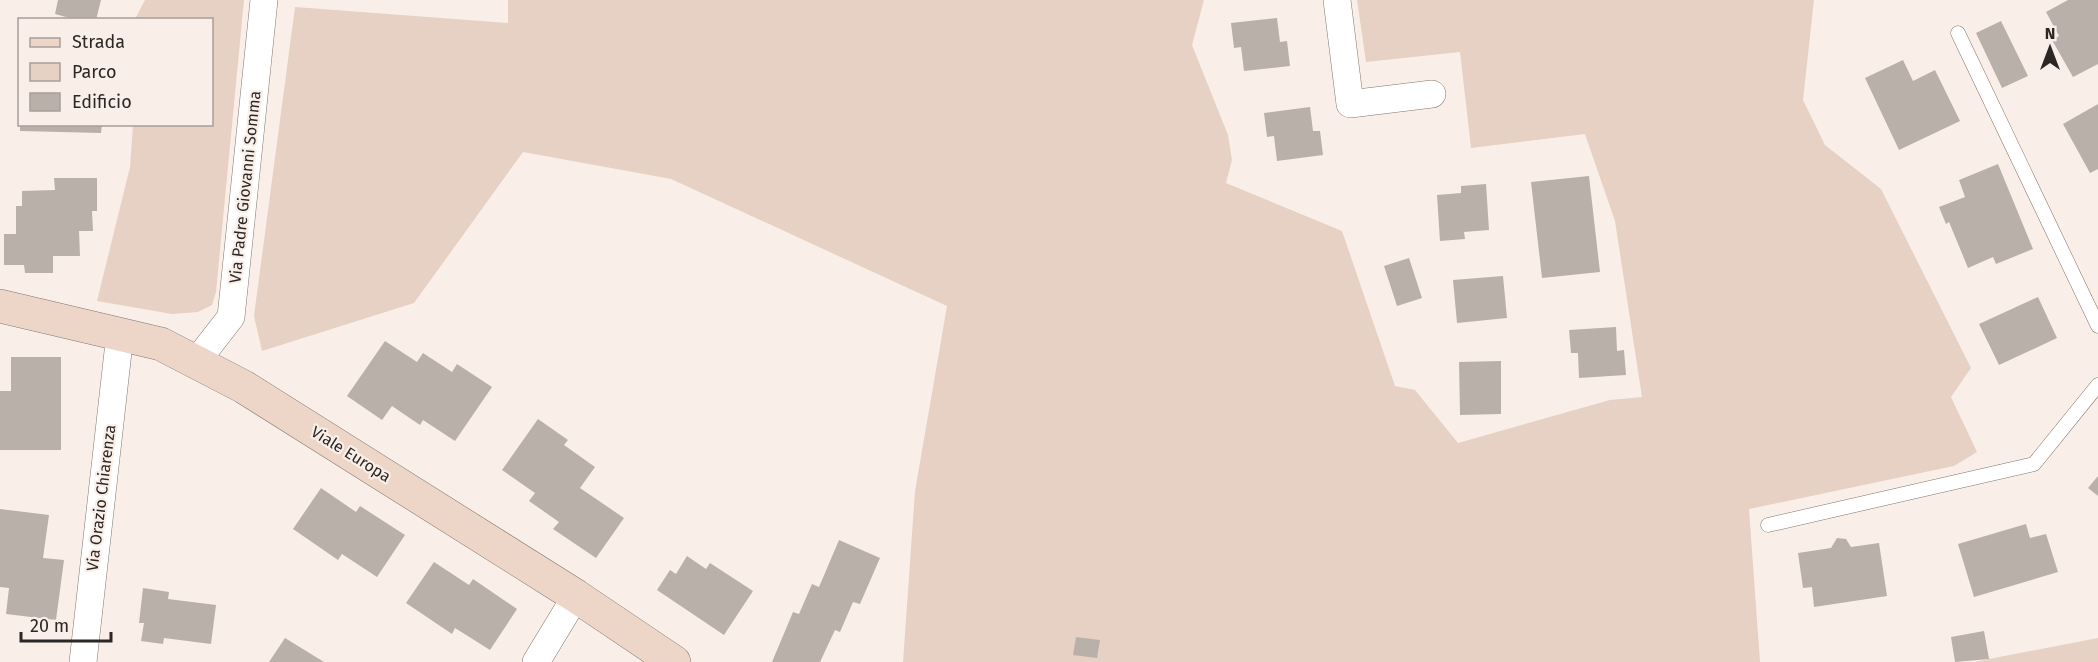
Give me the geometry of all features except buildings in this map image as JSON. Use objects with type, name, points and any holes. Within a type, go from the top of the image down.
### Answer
[{"type":"street","name":"Via Padre Giovanni Somma","points":[[196,362],[231,317],[264,0]]},
{"type":"street","points":[[1337,0],[1350,104],[1432,94]]},
{"type":"street","name":"Viale Europa","points":[[0,306],[161,344],[244,387],[576,596],[674,662]]},
{"type":"street","name":"Via Orazio Chiarenza","points":[[82,662],[120,334]]},
{"type":"street","points":[[536,662],[576,596]]},
{"type":"lane","points":[[1958,33],[2098,326]]},
{"type":"lane","points":[[1768,525],[2034,464],[2098,385]]},
{"type":"green space","points":[[145,0],[244,0],[216,292],[212,305],[198,312],[172,314],[97,301],[130,167],[133,126],[213,126],[213,18],[136,18]]},
{"type":"green space","points":[[508,0],[1204,0],[1192,45],[1228,135],[1232,160],[1226,183],[1342,231],[1395,386],[1415,390],[1458,443],[1610,400],[1642,397],[1615,221],[1585,134],[1471,148],[1460,52],[1366,62],[1357,0],[1814,0],[1803,100],[1825,145],[1881,189],[1971,368],[1951,397],[1977,452],[1954,466],[1749,509],[1760,662],[903,662],[915,491],[947,306],[671,179],[523,152],[414,303],[262,351],[254,316],[295,7],[508,23]]},
{"type":"green space","points":[[2098,638],[2098,662],[1975,662],[1989,659]]}]
